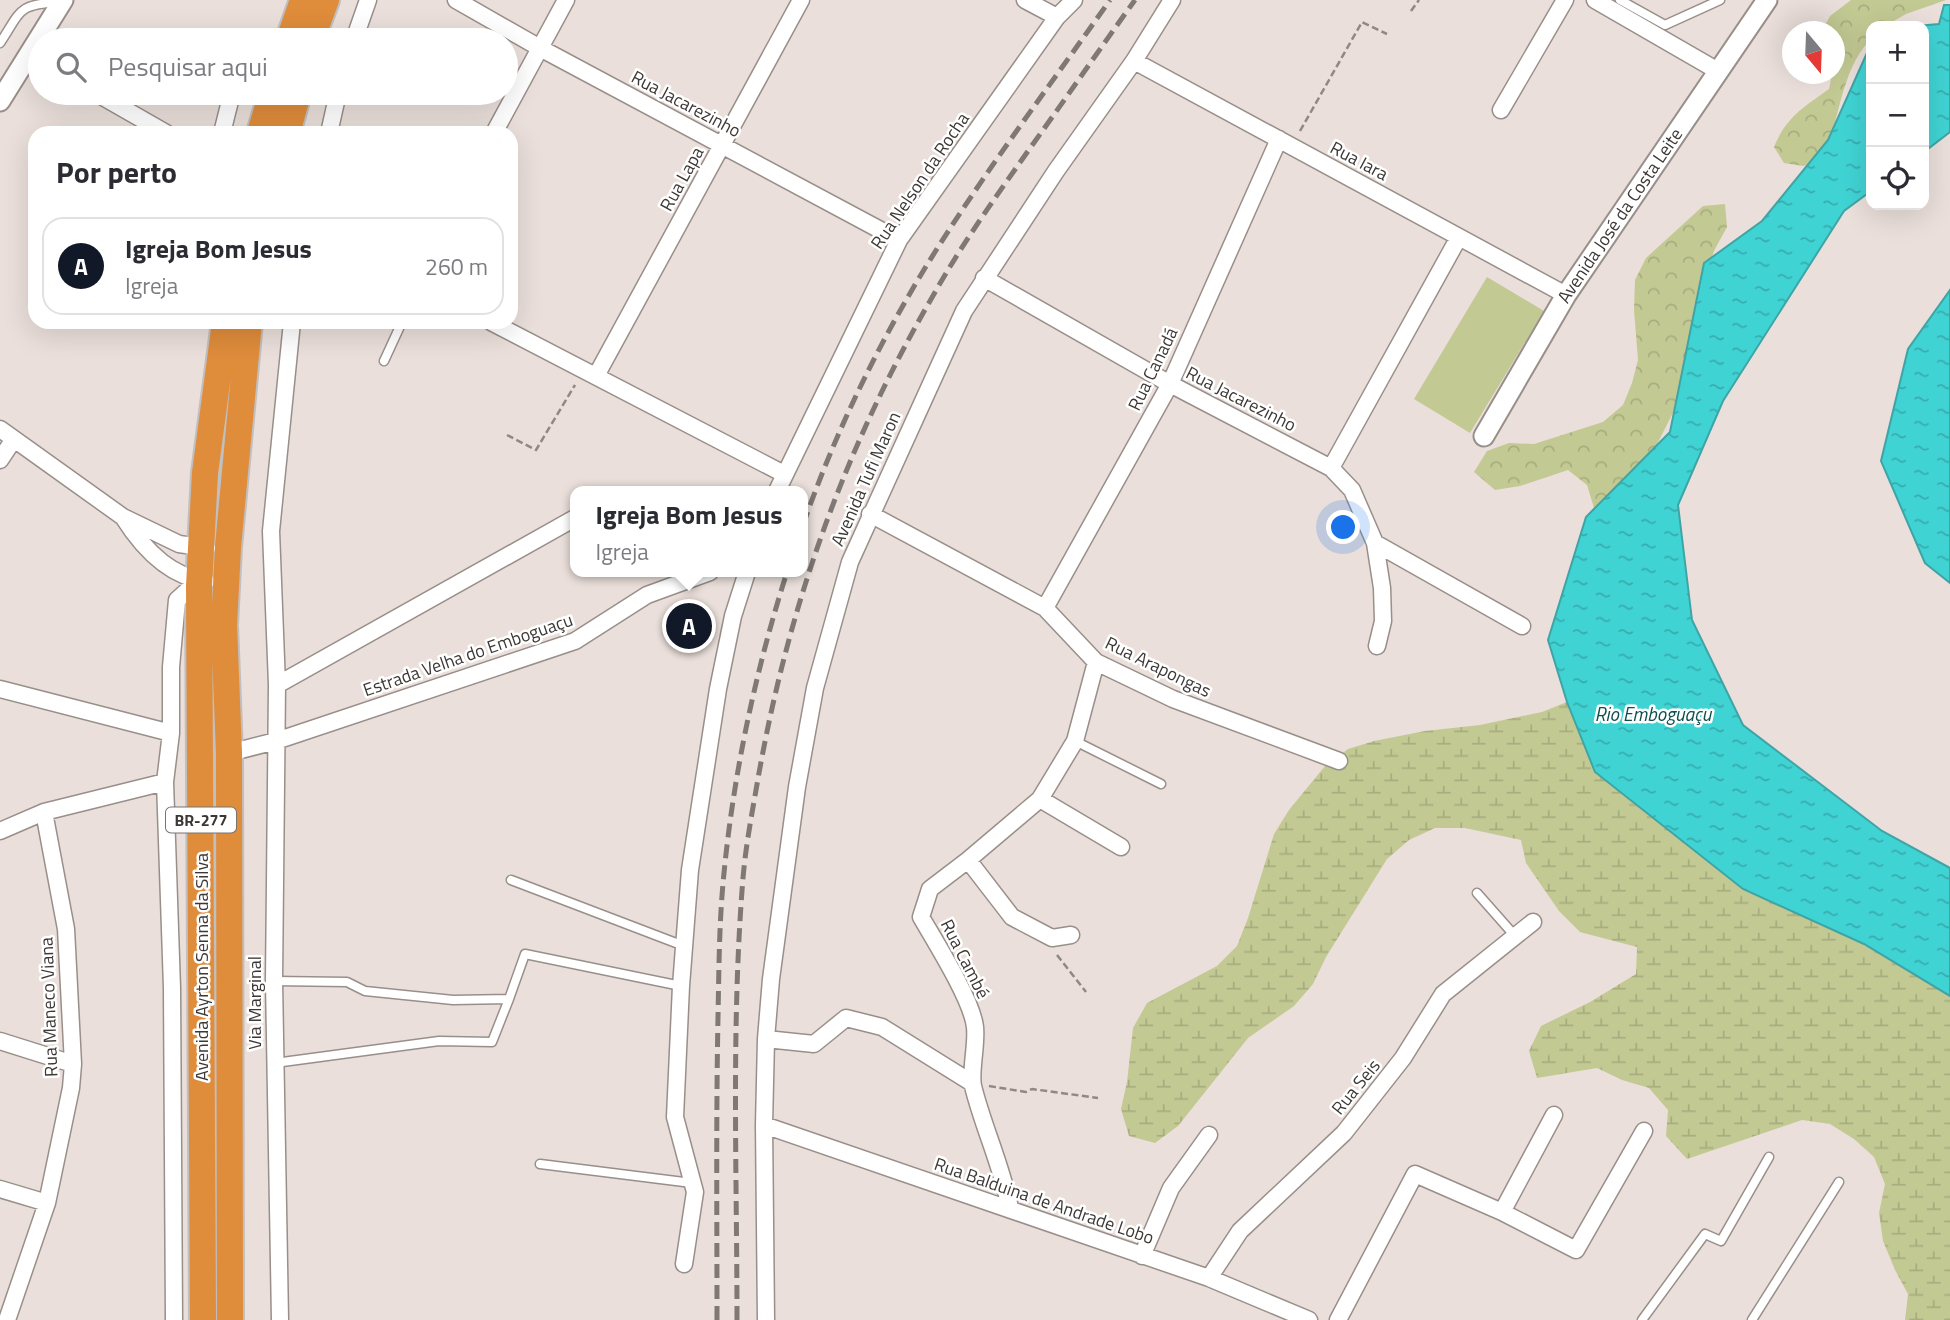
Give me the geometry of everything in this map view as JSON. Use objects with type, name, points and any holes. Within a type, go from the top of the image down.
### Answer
[{"type":"highway","points":[[293,28],[303,0]]},
{"type":"highway","points":[[316,28],[326,0]]},
{"type":"highway","points":[[262,126],[268,105]]},
{"type":"highway","points":[[290,126],[295,105]]},
{"type":"highway","name":"Avenida Ayrton Senna da Silva","points":[[203,1320],[200,549],[205,473],[224,329]]},
{"type":"highway","name":"Avenida Ayrton Senna da Silva","points":[[230,1320],[229,753],[224,625],[228,547],[248,329]]},
{"type":"street","points":[[358,28],[368,0]]},
{"type":"street","name":"Rua Jacarezinho","points":[[456,0],[505,28]]},
{"type":"street","points":[[518,89],[566,0]]},
{"type":"street","name":"Rua Lapa","points":[[590,373],[722,145],[801,0]]},
{"type":"street","points":[[1025,0],[1054,10]]},
{"type":"street","name":"Rua Nelson da Rocha","points":[[779,486],[899,240],[1054,10],[1074,0]]},
{"type":"street","name":"Avenida Tufi Maron","points":[[766,1320],[764,1125],[766,1039],[771,979],[797,787],[815,688],[850,562],[964,311],[1134,61],[1172,0]]},
{"type":"street","points":[[1501,110],[1565,0]]},
{"type":"street","points":[[1595,0],[1718,71]]},
{"type":"street","name":"Avenida José da Costa Leite","points":[[1483,436],[1566,295],[1767,0]]},
{"type":"street","points":[[49,28],[62,1]]},
{"type":"street","name":"Rua Jacarezinho","points":[[518,35],[899,240]]},
{"type":"street","name":"Rua Iara","points":[[1134,61],[1566,295]]},
{"type":"street","points":[[0,101],[28,66]]},
{"type":"street","points":[[117,105],[154,126]]},
{"type":"street","points":[[224,126],[229,105]]},
{"type":"street","points":[[331,126],[335,105]]},
{"type":"street","points":[[498,126],[509,105]]},
{"type":"street","name":"Rua Canadá","points":[[1045,608],[1170,384],[1285,143]]},
{"type":"street","points":[[1331,468],[1459,237]]},
{"type":"street","name":"Rua Jacarezinho","points":[[984,278],[1170,384],[1331,468],[1352,490],[1375,543],[1382,588],[1383,621],[1377,646]]},
{"type":"street","name":"Via Marginal","points":[[280,1320],[274,981],[277,685],[271,531],[291,329]]},
{"type":"street","points":[[505,329],[784,474]]},
{"type":"street","points":[[0,429],[123,517],[179,544],[200,549],[228,547]]},
{"type":"street","points":[[0,460],[15,439]]},
{"type":"street","name":"Rua Arapongas","points":[[870,514],[1045,608],[1096,662],[1173,699],[1339,761]]},
{"type":"street","points":[[123,517],[139,543],[180,575],[226,582]]},
{"type":"street","points":[[277,685],[570,521]]},
{"type":"street","points":[[1375,543],[1522,626]]},
{"type":"street","name":"Estrada Velha do Emboguaçu","points":[[229,753],[276,741],[575,641],[647,595],[696,577]]},
{"type":"street","points":[[684,1264],[695,1192],[675,1117],[690,870],[718,689],[733,617],[745,577]]},
{"type":"street","points":[[174,1320],[172,988],[165,782],[171,733],[170,667],[177,600],[200,580]]},
{"type":"street","name":"Rua Cambé","points":[[1010,1208],[1005,1182],[972,1083],[976,1057],[975,1025],[963,993],[921,917],[930,889],[1040,799],[1075,741],[1096,662]]},
{"type":"street","points":[[0,689],[171,733]]},
{"type":"street","points":[[0,831],[44,812],[165,782]]},
{"type":"street","points":[[1040,799],[1121,847]]},
{"type":"street","name":"Rua Maneco Viana","points":[[7,1320],[47,1203],[71,1088],[66,929],[44,812]]},
{"type":"street","points":[[968,860],[1012,917],[1052,938],[1071,935]]},
{"type":"street","name":"Rua Seis","points":[[1209,1278],[1240,1231],[1344,1133],[1403,1058],[1443,994],[1533,922]]},
{"type":"street","points":[[766,1039],[814,1044],[846,1018],[882,1027],[972,1083]]},
{"type":"street","points":[[0,1041],[72,1064]]},
{"type":"street","points":[[1502,1212],[1554,1115]]},
{"type":"street","name":"Rua Balduina de Andrade Lobo","points":[[764,1125],[1209,1278],[1309,1320]]},
{"type":"street","points":[[1338,1320],[1415,1174],[1502,1212],[1576,1250],[1644,1131]]},
{"type":"street","points":[[1142,1256],[1171,1188],[1209,1135]]},
{"type":"street","points":[[0,1189],[47,1203]]},
{"type":"street","points":[[173,1189],[203,1189]]},
{"type":"lane","points":[[1620,0],[1665,25],[1720,0]]},
{"type":"lane","points":[[0,43],[22,9],[62,1]]},
{"type":"lane","points":[[384,361],[399,329]]},
{"type":"lane","points":[[1075,741],[1161,784]]},
{"type":"lane","points":[[511,880],[684,946]]},
{"type":"lane","points":[[1477,893],[1515,936]]},
{"type":"lane","points":[[275,1063],[439,1041],[492,1042],[525,954],[681,986]]},
{"type":"lane","points":[[274,981],[347,982],[365,991],[453,1000],[509,999]]},
{"type":"lane","points":[[1642,1320],[1705,1234],[1721,1241],[1769,1157]]},
{"type":"lane","points":[[540,1164],[692,1182]]},
{"type":"lane","points":[[1752,1320],[1839,1182]]},
{"type":"path","points":[[1411,11],[1419,0]]},
{"type":"path","points":[[1285,143],[1362,22],[1387,33]]},
{"type":"path","points":[[507,435],[536,450],[590,373]]},
{"type":"path","points":[[1052,938],[1049,945],[1086,992]]},
{"type":"path","points":[[972,1083],[1026,1092],[1032,1089],[1098,1098]]},
{"type":"green space","points":[[1851,0],[1946,0],[1894,21],[1866,21],[1866,45],[1852,66],[1820,162],[1803,166],[1784,163],[1774,147],[1790,120],[1829,89],[1830,84],[1845,84],[1845,21],[1827,21]]},
{"type":"green space","points":[[1725,204],[1727,227],[1706,271],[1681,397],[1646,466],[1621,507],[1594,508],[1587,485],[1568,470],[1520,486],[1495,490],[1474,472],[1487,451],[1509,443],[1534,444],[1603,422],[1623,405],[1638,360],[1634,310],[1635,280],[1646,258],[1703,206]]},
{"type":"green space","points":[[1487,277],[1544,311],[1470,433],[1414,399]]},
{"type":"green space","points":[[1567,702],[1595,772],[1743,889],[1864,944],[1950,996],[1950,1320],[1905,1320],[1908,1294],[1883,1241],[1879,1213],[1885,1184],[1874,1157],[1854,1139],[1830,1124],[1802,1120],[1687,1159],[1666,1136],[1668,1110],[1649,1088],[1622,1080],[1597,1068],[1537,1078],[1529,1051],[1541,1026],[1590,1002],[1636,974],[1637,947],[1580,932],[1559,911],[1526,863],[1521,840],[1465,828],[1435,828],[1409,840],[1387,859],[1326,957],[1313,984],[1294,1006],[1248,1038],[1178,1126],[1155,1143],[1129,1136],[1121,1109],[1133,1028],[1147,1003],[1217,966],[1237,946],[1274,834],[1289,810],[1325,766],[1348,749],[1374,741],[1425,731],[1480,725],[1542,712]]},
{"type":"water","points":[[1944,5],[1950,5],[1950,132],[1929,148],[1929,25],[1939,24]]},
{"type":"water","name":"Rio Emboguaçu","points":[[1866,55],[1866,195],[1844,211],[1723,401],[1678,505],[1692,620],[1743,725],[1882,831],[1950,868],[1950,996],[1864,944],[1743,889],[1595,772],[1567,702],[1548,640],[1586,517],[1670,432],[1704,263],[1762,221],[1828,140]]},
{"type":"water","points":[[1950,290],[1950,583],[1925,563],[1881,461],[1908,349]]},
{"type":"railway","points":[[808,511],[863,381],[919,277],[981,182],[1110,0]]},
{"type":"railway","points":[[737,1320],[736,1044],[743,878],[752,812],[772,709],[805,586],[825,526],[874,408],[934,294],[991,204],[1135,0]]},
{"type":"railway","points":[[717,1320],[717,1055],[724,873],[748,721],[765,646],[786,577]]},
{"type":"place","name":"Igreja Bom Jesus","points":[[689,626]]}]
